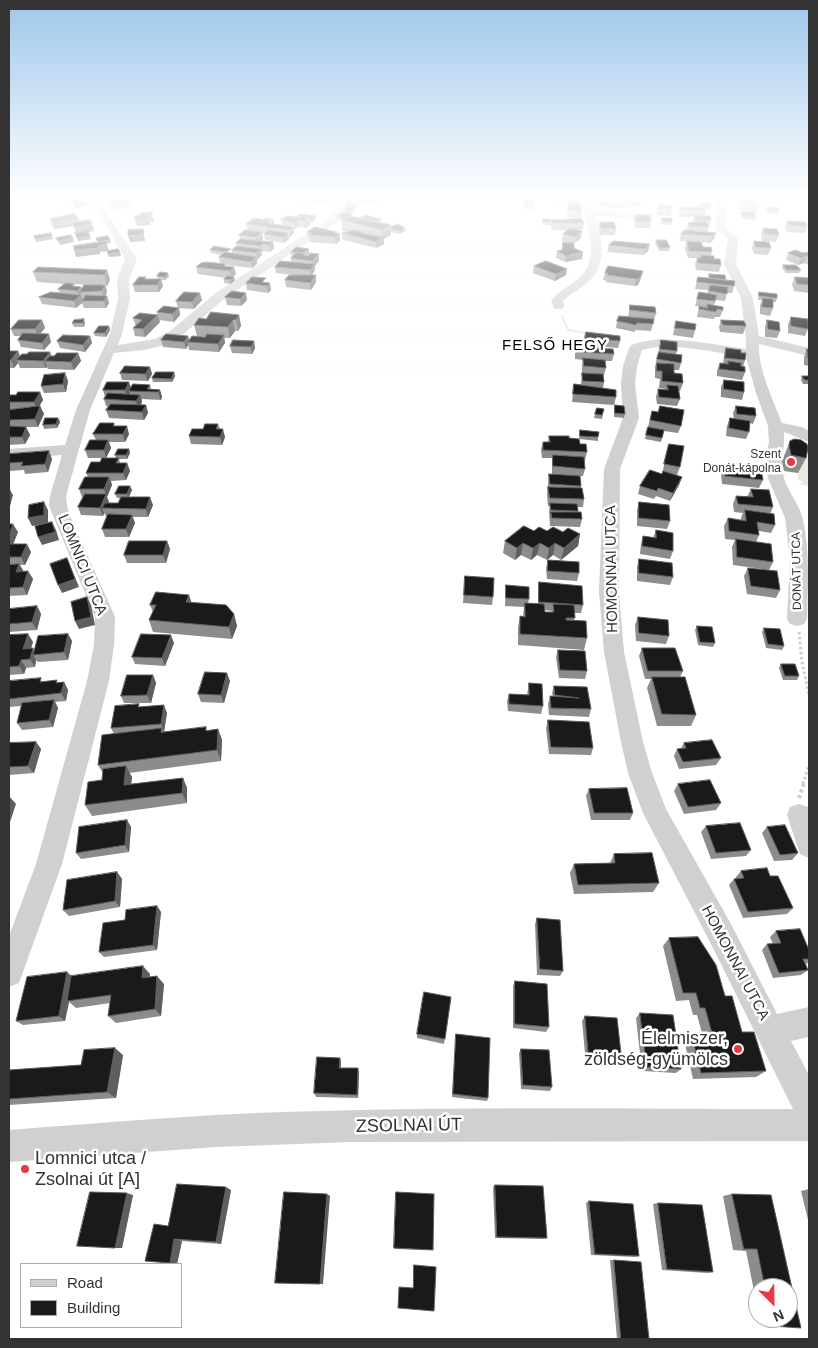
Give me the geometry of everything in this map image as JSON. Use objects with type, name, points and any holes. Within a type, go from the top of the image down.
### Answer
[{"type":"street","name":"LOMNICI UTCA","points":[[9,973],[49,864],[104,653],[105,617],[70,537],[58,506],[58,496],[83,410],[110,350],[122,308],[123,280],[129,261]]},
{"type":"street","points":[[110,350],[144,346],[160,342],[174,335],[221,294],[274,261]]},
{"type":"street","points":[[558,306],[557,301],[561,295],[592,272],[595,261]]},
{"type":"street","name":"DONÁT UTCA","points":[[730,261],[747,298],[752,347],[763,393],[776,426],[777,443],[774,453],[776,478],[794,518],[798,537],[797,619]]},
{"type":"street","name":"HOMONNAI UTCA","points":[[752,347],[658,343],[636,348],[630,366],[628,384],[631,418],[612,469],[609,592],[614,652],[622,697],[640,773],[655,813],[721,934],[809,1107]]},
{"type":"street","points":[[752,347],[809,352]]},
{"type":"street","points":[[776,426],[797,430],[809,436]]},
{"type":"street","points":[[9,454],[72,449]]},
{"type":"street","points":[[798,815],[809,846]]},
{"type":"street","points":[[770,1030],[809,1022]]},
{"type":"street","name":"ZSOLNAI ÚT","points":[[9,1146],[148,1135],[286,1128],[809,1124]]},
{"type":"path","points":[[558,306],[568,330],[596,334]]},
{"type":"path","name":"DONÁT UTCA","points":[[797,619],[802,662],[809,695]]},
{"type":"path","points":[[798,815],[800,791],[809,766]]},
{"type":"shaded area","points":[[806,449],[809,450],[809,486],[799,484],[803,482],[798,480],[798,468]]},
{"type":"building","points":[[280,261],[315,264],[310,270],[275,267]]},
{"type":"building","points":[[546,261],[567,269],[556,274],[534,266]]},
{"type":"building","points":[[698,261],[720,261],[721,265],[698,263]]},
{"type":"building","points":[[207,262],[234,267],[230,271],[196,267],[201,263]]},
{"type":"building","points":[[783,265],[796,265],[801,270],[787,270]]},
{"type":"building","points":[[608,266],[643,271],[640,278],[636,279],[607,275],[608,273],[605,273]]},
{"type":"building","points":[[38,267],[107,270],[104,275],[33,272]]},
{"type":"building","points":[[160,272],[168,273],[164,277],[157,276]]},
{"type":"building","points":[[709,274],[725,275],[726,280],[710,278]]},
{"type":"building","points":[[289,275],[316,275],[310,283],[285,280]]},
{"type":"building","points":[[228,276],[234,277],[230,280],[224,279]]},
{"type":"building","points":[[139,277],[146,277],[144,279],[161,279],[157,285],[133,285]]},
{"type":"building","points":[[252,277],[266,278],[262,282],[270,283],[267,286],[246,283]]},
{"type":"building","points":[[698,277],[735,281],[734,286],[697,282]]},
{"type":"building","points":[[795,277],[809,278],[809,285],[797,284]]},
{"type":"building","points":[[66,283],[81,287],[77,291],[58,289]]},
{"type":"building","points":[[84,285],[105,285],[102,291],[80,292]]},
{"type":"building","points":[[710,285],[728,287],[727,294],[709,291]]},
{"type":"building","points":[[232,291],[246,293],[240,299],[225,297]]},
{"type":"building","points":[[51,292],[81,295],[74,301],[39,297]]},
{"type":"building","points":[[184,292],[200,293],[192,302],[176,301]]},
{"type":"building","points":[[699,292],[717,295],[715,301],[697,299]]},
{"type":"building","points":[[759,292],[777,294],[777,298],[759,296]]},
{"type":"building","points":[[86,295],[107,296],[104,301],[82,301]]},
{"type":"building","points":[[763,298],[773,299],[773,308],[762,307]]},
{"type":"building","points":[[707,304],[723,307],[723,310],[717,309],[716,312],[699,309],[699,306],[707,308]]},
{"type":"building","points":[[630,305],[655,307],[656,313],[630,310]]},
{"type":"building","points":[[164,306],[179,308],[172,314],[157,312]]},
{"type":"building","points":[[211,312],[239,315],[228,327],[194,325],[199,318],[206,319]]},
{"type":"building","points":[[140,313],[158,315],[143,329],[133,328],[142,320],[133,318]]},
{"type":"building","points":[[619,316],[654,319],[653,324],[637,323],[636,325],[617,321]]},
{"type":"building","points":[[791,317],[808,319],[808,329],[791,326]]},
{"type":"building","points":[[84,319],[83,323],[72,323],[74,320]]},
{"type":"building","points":[[19,320],[42,320],[35,329],[11,329]]},
{"type":"building","points":[[721,320],[744,321],[746,326],[723,325]]},
{"type":"building","points":[[767,320],[779,322],[780,331],[768,329]]},
{"type":"building","points":[[676,321],[696,324],[695,330],[675,328]]},
{"type":"building","points":[[99,326],[109,326],[105,333],[94,333]]},
{"type":"building","points":[[586,332],[620,336],[620,341],[585,338]]},
{"type":"building","points":[[23,333],[49,334],[42,343],[18,340]]},
{"type":"building","points":[[166,334],[188,336],[184,342],[161,340]]},
{"type":"building","points":[[207,334],[224,335],[218,344],[188,342],[192,336],[205,337]]},
{"type":"building","points":[[63,335],[90,336],[83,345],[57,341]]},
{"type":"building","points":[[233,340],[254,341],[251,347],[230,346]]},
{"type":"building","points":[[661,340],[677,342],[677,351],[660,349]]},
{"type":"building","points":[[582,341],[595,342],[596,348],[613,349],[614,354],[576,352],[576,347],[583,347]]},
{"type":"building","points":[[726,348],[741,350],[741,353],[746,353],[745,360],[725,358]]},
{"type":"building","points":[[9,351],[18,351],[11,360],[9,360]]},
{"type":"building","points":[[50,352],[43,361],[16,360],[22,354]]},
{"type":"building","points":[[659,352],[682,355],[681,363],[657,359]]},
{"type":"building","points":[[57,353],[78,353],[71,362],[45,361]]},
{"type":"building","points":[[583,358],[605,360],[606,368],[584,366]]},
{"type":"building","points":[[728,361],[741,363],[741,366],[745,367],[745,372],[719,369],[720,363],[728,364]]},
{"type":"building","points":[[657,363],[674,364],[674,373],[682,374],[683,383],[662,381],[662,371],[657,371]]},
{"type":"building","points":[[125,366],[150,367],[145,374],[120,373]]},
{"type":"building","points":[[156,372],[174,372],[171,379],[152,378]]},
{"type":"building","points":[[65,373],[63,384],[41,386],[44,375]]},
{"type":"building","points":[[582,373],[603,374],[604,382],[583,381]]},
{"type":"building","points":[[802,376],[809,376],[809,380],[805,380]]},
{"type":"building","points":[[724,380],[744,382],[744,392],[724,389]]},
{"type":"building","points":[[107,382],[129,382],[125,390],[103,390]]},
{"type":"building","points":[[133,384],[150,385],[147,389],[160,390],[158,392],[129,391]]},
{"type":"building","points":[[574,384],[616,390],[616,397],[573,394]]},
{"type":"building","points":[[667,385],[678,386],[680,399],[659,397],[658,389],[668,390]]},
{"type":"building","points":[[18,392],[40,392],[34,402],[9,402],[9,395],[16,395]]},
{"type":"building","points":[[108,393],[140,395],[136,401],[104,399]]},
{"type":"building","points":[[111,404],[146,405],[142,412],[106,410]]},
{"type":"building","points":[[615,405],[624,406],[625,414],[615,413]]},
{"type":"building","points":[[40,406],[35,419],[9,420],[9,410]]},
{"type":"building","points":[[660,406],[684,410],[681,426],[650,420],[652,411],[658,412]]},
{"type":"building","points":[[736,406],[755,408],[756,416],[737,414]]},
{"type":"building","points":[[597,408],[604,409],[602,415],[595,414]]},
{"type":"building","points":[[45,418],[58,418],[56,424],[43,425]]},
{"type":"building","points":[[730,418],[750,421],[749,432],[729,428]]},
{"type":"building","points":[[100,423],[114,423],[113,426],[127,426],[123,434],[93,434]]},
{"type":"building","points":[[205,424],[218,424],[216,429],[223,429],[220,437],[189,436],[192,429],[203,429]]},
{"type":"building","points":[[9,426],[26,427],[22,437],[9,437]]},
{"type":"building","points":[[648,427],[664,430],[662,438],[646,435]]},
{"type":"building","points":[[580,430],[599,432],[598,437],[580,436]]},
{"type":"building","points":[[549,436],[569,436],[569,438],[579,439],[580,444],[586,444],[587,452],[543,450],[543,442],[550,442]]},
{"type":"building","points":[[795,439],[807,444],[806,458],[791,455],[790,441]]},
{"type":"building","points":[[90,440],[108,440],[104,450],[85,450]]},
{"type":"building","points":[[669,444],[684,446],[680,467],[664,464]]},
{"type":"building","points":[[118,449],[129,449],[126,455],[115,455]]},
{"type":"building","points":[[49,451],[45,464],[21,466],[23,462],[9,463],[9,454]]},
{"type":"building","points":[[553,455],[584,457],[585,469],[553,466]]},
{"type":"building","points":[[102,458],[119,458],[116,463],[127,463],[123,473],[86,473],[91,462],[100,462]]},
{"type":"building","points":[[731,464],[761,469],[763,480],[725,476],[724,466],[731,466]]},
{"type":"building","points":[[650,470],[662,474],[663,471],[682,477],[673,493],[658,488],[657,491],[640,486]]},
{"type":"building","points":[[549,474],[580,476],[581,486],[550,484]]},
{"type":"building","points":[[85,477],[109,477],[104,489],[79,489]]},
{"type":"building","points":[[119,486],[130,486],[127,494],[115,494]]},
{"type":"building","points":[[548,487],[582,488],[584,499],[550,498]]},
{"type":"building","points":[[751,489],[769,490],[773,507],[738,504],[736,496],[753,497]]},
{"type":"building","points":[[85,494],[106,494],[100,508],[78,507]]},
{"type":"building","points":[[121,497],[150,497],[146,509],[102,508],[105,503],[118,503]]},
{"type":"building","points":[[44,502],[44,515],[28,518],[29,505]]},
{"type":"building","points":[[639,502],[669,505],[670,521],[639,518]]},
{"type":"building","points":[[550,503],[577,504],[578,511],[551,510]]},
{"type":"building","points":[[745,510],[774,514],[775,525],[757,522],[759,535],[729,531],[728,518],[746,521]]},
{"type":"building","points":[[551,512],[581,512],[582,519],[552,518]]},
{"type":"building","points":[[108,514],[132,515],[126,529],[102,529]]},
{"type":"building","points":[[52,522],[55,532],[38,537],[35,526]]},
{"type":"building","points":[[9,524],[13,524],[9,536]]},
{"type":"building","points":[[524,526],[534,531],[539,527],[547,531],[553,527],[563,532],[568,528],[580,534],[564,548],[555,543],[549,548],[540,543],[533,548],[523,543],[517,548],[505,541]]},
{"type":"building","points":[[656,530],[673,533],[673,551],[642,546],[643,536],[656,538]]},
{"type":"building","points":[[736,539],[771,544],[773,562],[737,557]]},
{"type":"building","points":[[129,541],[167,541],[163,555],[124,555]]},
{"type":"building","points":[[9,544],[27,544],[21,557],[9,557]]},
{"type":"building","points":[[67,558],[75,579],[58,585],[50,564]]},
{"type":"building","points":[[639,559],[672,563],[673,577],[639,573]]},
{"type":"building","points":[[548,560],[579,562],[579,573],[548,571]]},
{"type":"building","points":[[19,564],[16,572],[28,571],[23,587],[9,588],[9,565]]},
{"type":"building","points":[[748,568],[777,571],[780,590],[751,586]]},
{"type":"building","points":[[465,576],[494,578],[493,597],[464,595]]},
{"type":"building","points":[[539,582],[582,586],[583,605],[539,602]]},
{"type":"building","points":[[506,585],[529,587],[529,599],[506,598]]},
{"type":"building","points":[[156,592],[189,595],[186,602],[226,605],[234,614],[229,627],[149,620],[156,605],[150,605]]},
{"type":"building","points":[[87,597],[91,617],[75,621],[71,602]]},
{"type":"building","points":[[525,603],[544,604],[545,612],[554,612],[553,604],[574,605],[575,618],[566,618],[566,620],[586,621],[587,638],[520,634],[520,616],[525,617]]},
{"type":"building","points":[[37,606],[32,622],[9,624],[9,609]]},
{"type":"building","points":[[638,617],[668,620],[669,636],[639,633]]},
{"type":"building","points":[[697,626],[712,627],[715,643],[700,642]]},
{"type":"building","points":[[764,628],[780,629],[784,646],[768,644]]},
{"type":"building","points":[[28,634],[23,649],[33,648],[30,659],[21,660],[19,666],[9,667],[9,635]]},
{"type":"building","points":[[68,634],[64,652],[33,655],[38,636]]},
{"type":"building","points":[[141,634],[171,635],[162,658],[132,657]]},
{"type":"building","points":[[642,648],[675,648],[683,671],[648,671]]},
{"type":"building","points":[[558,650],[585,651],[587,671],[560,670]]},
{"type":"building","points":[[781,664],[795,664],[799,676],[785,676]]},
{"type":"building","points":[[205,672],[227,673],[221,695],[198,694]]},
{"type":"building","points":[[127,675],[153,675],[147,695],[121,696]]},
{"type":"building","points":[[652,677],[685,677],[696,715],[662,714]]},
{"type":"building","points":[[41,678],[40,682],[57,680],[56,683],[64,682],[61,693],[9,699],[9,681]]},
{"type":"building","points":[[529,683],[542,684],[543,706],[509,704],[509,694],[529,695]]},
{"type":"building","points":[[554,686],[587,687],[591,709],[551,708],[550,696],[579,698],[555,695]]},
{"type":"building","points":[[54,700],[49,720],[17,723],[22,703]]},
{"type":"building","points":[[139,704],[138,707],[164,705],[161,724],[111,728],[115,706]]},
{"type":"building","points":[[548,720],[589,722],[593,748],[551,747]]},
{"type":"building","points":[[206,727],[206,731],[218,729],[217,750],[98,765],[102,735],[162,728],[161,732]]},
{"type":"building","points":[[712,740],[721,758],[683,762],[677,749],[686,748],[684,743]]},
{"type":"building","points":[[36,742],[28,766],[9,767],[9,743]]},
{"type":"building","points":[[126,766],[124,785],[183,778],[182,793],[85,805],[88,782],[102,780],[103,769]]},
{"type":"building","points":[[710,780],[721,803],[688,807],[678,784]]},
{"type":"building","points":[[627,788],[633,813],[594,813],[589,789]]},
{"type":"building","points":[[127,820],[125,845],[76,853],[79,827]]},
{"type":"building","points":[[740,823],[751,850],[716,853],[706,826]]},
{"type":"building","points":[[785,825],[798,853],[780,855],[767,827]]},
{"type":"building","points":[[652,853],[659,883],[578,885],[574,864],[615,863],[614,854]]},
{"type":"building","points":[[767,868],[770,876],[778,876],[793,908],[748,912],[734,879],[744,878],[741,871]]},
{"type":"building","points":[[117,872],[115,901],[63,910],[67,880]]},
{"type":"building","points":[[157,906],[153,945],[99,952],[103,923],[125,920],[126,910]]},
{"type":"building","points":[[537,918],[560,920],[563,971],[540,969]]},
{"type":"building","points":[[800,929],[809,950],[809,959],[803,959],[808,970],[779,973],[767,944],[781,943],[776,931]]},
{"type":"building","points":[[698,937],[716,965],[725,996],[732,996],[742,1032],[754,1032],[766,1071],[701,1073],[692,1037],[713,1037],[705,1008],[700,1008],[696,993],[683,993],[669,938]]},
{"type":"building","points":[[143,966],[142,978],[157,976],[155,1009],[108,1016],[111,995],[67,1001],[71,976]]},
{"type":"building","points":[[67,972],[59,1016],[16,1021],[27,977]]},
{"type":"building","points":[[515,981],[547,984],[549,1027],[515,1024]]},
{"type":"building","points":[[424,992],[451,997],[445,1039],[417,1034]]},
{"type":"building","points":[[640,1013],[673,1015],[681,1069],[647,1067]]},
{"type":"building","points":[[585,1016],[617,1018],[622,1062],[589,1060]]},
{"type":"building","points":[[456,1034],[490,1038],[488,1098],[453,1094]]},
{"type":"building","points":[[115,1048],[107,1092],[9,1099],[9,1070],[81,1065],[84,1050]]},
{"type":"building","points":[[521,1049],[549,1050],[552,1087],[523,1085]]},
{"type":"building","points":[[317,1057],[340,1058],[339,1068],[358,1068],[357,1095],[314,1093]]},
{"type":"building","points":[[177,1184],[226,1187],[216,1242],[174,1239],[170,1263],[145,1261],[154,1224],[168,1226]]},
{"type":"building","points":[[495,1185],[543,1186],[547,1238],[497,1237]]},
{"type":"building","points":[[90,1192],[127,1193],[115,1248],[77,1246]]},
{"type":"building","points":[[284,1192],[327,1194],[320,1284],[275,1283]]},
{"type":"building","points":[[396,1192],[434,1194],[433,1250],[394,1248]]},
{"type":"building","points":[[732,1194],[771,1195],[790,1278],[763,1278],[757,1249],[744,1249]]},
{"type":"building","points":[[589,1201],[633,1204],[639,1256],[595,1254]]},
{"type":"building","points":[[658,1203],[702,1205],[713,1272],[667,1269]]},
{"type":"building","points":[[614,1260],[641,1262],[649,1339],[621,1339]]},
{"type":"building","points":[[414,1265],[436,1267],[434,1311],[398,1308],[399,1287],[413,1288]]},
{"type":"building","points":[[798,1315],[801,1328],[798,1328]]},
{"type":"place","name":"Szent Donát-kápolna","points":[[791,462]]},
{"type":"place","name":"Élelmiszer, zöldség-gyümölcs","points":[[738,1049]]},
{"type":"place","name":"Lomnici utca / Zsolnai út [A]","points":[[25,1169]]},
{"type":"district","name":"FELSŐ HEGY","points":[[555,346]]}]
